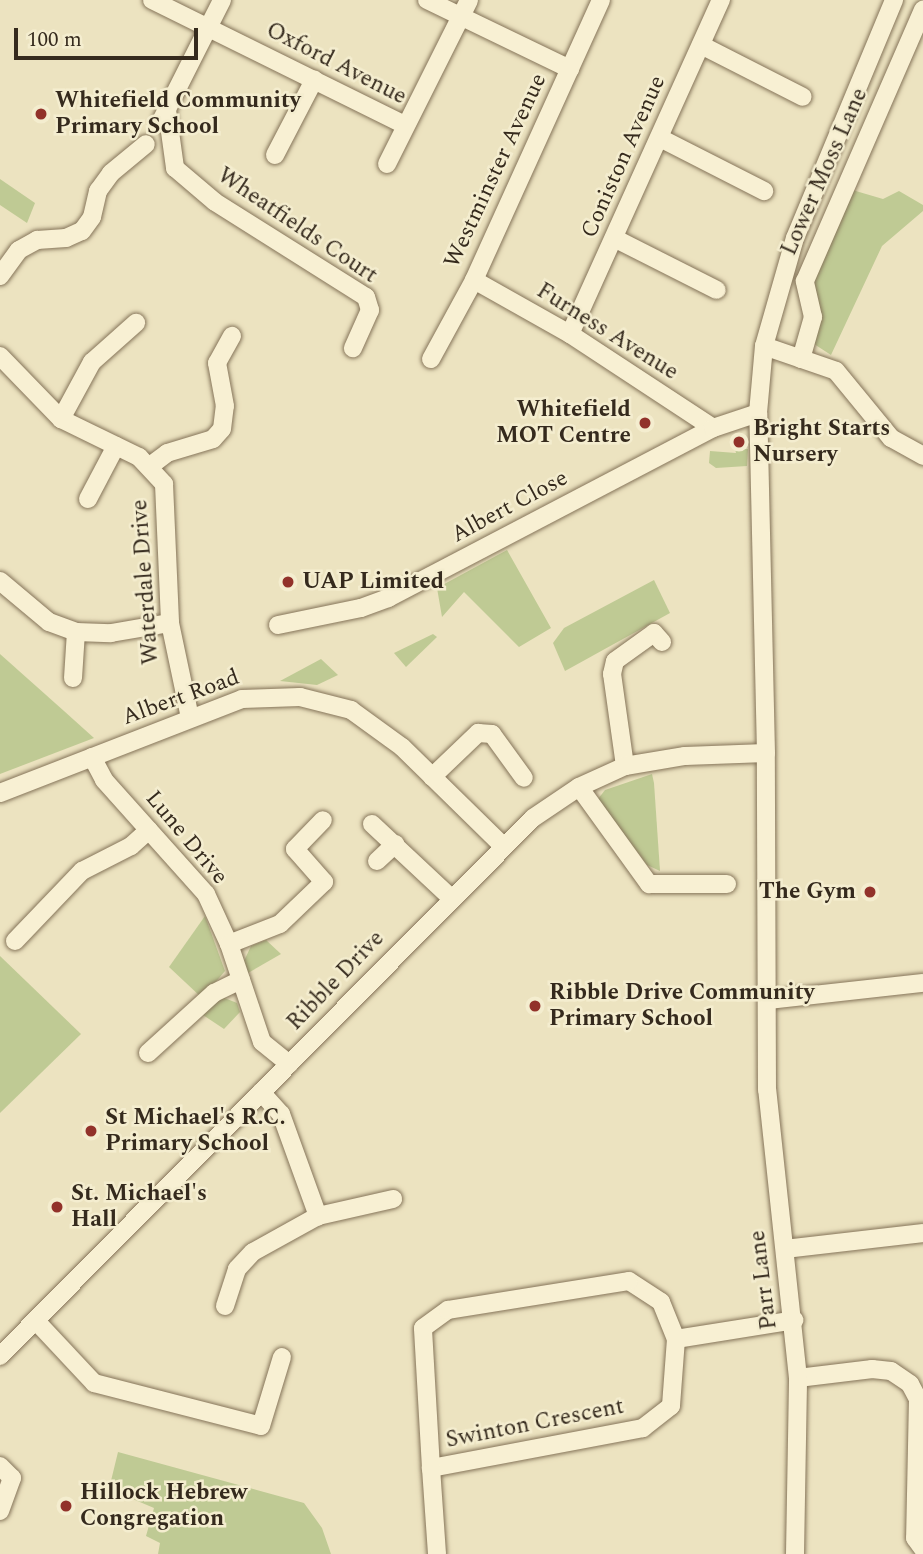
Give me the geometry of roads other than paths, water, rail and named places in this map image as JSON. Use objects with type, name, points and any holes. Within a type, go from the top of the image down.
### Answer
[{"type":"street","name":"Oxford Avenue","points":[[152,0],[405,125]]},
{"type":"street","points":[[158,127],[222,0]]},
{"type":"street","points":[[427,0],[465,8],[570,69]]},
{"type":"street","name":"Westminster Avenue","points":[[431,359],[474,280],[601,0]]},
{"type":"street","name":"Coniston Avenue","points":[[570,334],[721,0]]},
{"type":"street","name":"Parr Lane","points":[[795,1554],[798,1378],[794,1320],[767,1090],[766,753],[758,413],[764,346],[795,238],[894,0]]},
{"type":"street","points":[[387,164],[465,8]]},
{"type":"street","name":"Lower Moss Lane","points":[[801,359],[813,317],[804,281],[923,9]]},
{"type":"street","points":[[701,45],[803,97]]},
{"type":"street","points":[[275,155],[314,79]]},
{"type":"street","name":"Wheatfields Court","points":[[166,110],[175,168],[215,201],[366,297],[370,310],[353,348]]},
{"type":"street","points":[[660,138],[764,191]]},
{"type":"street","points":[[0,276],[19,250],[37,240],[66,238],[82,231],[92,217],[98,191],[111,173],[146,144]]},
{"type":"street","points":[[614,239],[717,290]]},
{"type":"street","name":"Furness Avenue","points":[[474,280],[570,334],[713,428]]},
{"type":"street","points":[[61,419],[92,362],[136,323]]},
{"type":"street","points":[[150,466],[167,453],[213,439],[222,429],[225,406],[217,363],[224,343]]},
{"type":"street","points":[[764,346],[836,371],[891,438],[923,456]]},
{"type":"street","name":"Waterdale Drive","points":[[0,356],[38,400],[61,419],[150,466],[163,484],[167,503],[170,623],[190,718]]},
{"type":"street","name":"Albert Close","points":[[278,625],[361,608],[388,598],[713,428],[758,413]]},
{"type":"street","points":[[88,499],[116,446]]},
{"type":"street","points":[[0,581],[49,622],[76,632],[111,633],[170,623]]},
{"type":"street","points":[[76,632],[78,668]]},
{"type":"street","points":[[625,766],[612,674],[615,661],[654,633],[662,642]]},
{"type":"street","name":"Albert Road","points":[[0,793],[190,718],[264,695],[344,708],[402,747],[502,845]]},
{"type":"street","points":[[432,777],[478,733],[492,734],[524,778]]},
{"type":"street","name":"Ribble Drive","points":[[0,1356],[502,845],[579,787],[625,766],[685,756],[766,753]]},
{"type":"street","name":"Lune Drive","points":[[92,757],[104,780],[206,894],[229,944],[262,1042],[289,1064]]},
{"type":"street","points":[[579,787],[649,884],[727,884]]},
{"type":"street","points":[[229,944],[280,924],[324,881],[295,849],[323,820]]},
{"type":"street","points":[[372,824],[451,898]]},
{"type":"street","points":[[15,941],[82,871],[131,846],[149,830]]},
{"type":"street","points":[[377,861],[395,844]]},
{"type":"street","points":[[148,1053],[214,993],[241,980]]},
{"type":"street","points":[[768,1000],[923,983]]},
{"type":"street","points":[[261,1092],[281,1114],[318,1216]]},
{"type":"street","points":[[225,1306],[237,1269],[253,1252],[318,1216],[393,1199]]},
{"type":"street","points":[[785,1249],[923,1233]]},
{"type":"street","name":"Swinton Crescent","points":[[629,1281],[661,1302],[676,1339],[671,1406],[643,1428],[431,1468],[423,1328],[448,1310],[629,1281]]},
{"type":"street","points":[[676,1339],[794,1320]]},
{"type":"street","points":[[36,1321],[94,1383],[261,1426],[282,1357]]},
{"type":"street","points":[[798,1378],[891,1371],[910,1384],[918,1399],[920,1466],[915,1538],[923,1549]]},
{"type":"street","points":[[0,1465],[12,1478],[0,1511]]},
{"type":"street","points":[[431,1468],[437,1554]]},
{"type":"place","name":"Whitefield Community Primary School","points":[[41,114]]},
{"type":"place","name":"Whitefield MOT Centre","points":[[645,423]]},
{"type":"place","name":"Bright Starts Nursery","points":[[739,442]]},
{"type":"place","name":"UAP Limited","points":[[288,582]]},
{"type":"place","name":"The Gym","points":[[870,892]]},
{"type":"place","name":"Ribble Drive Community Primary School","points":[[535,1006]]},
{"type":"place","name":"St Michael's R.C. Primary School","points":[[91,1131]]},
{"type":"place","name":"St. Michael's Hall","points":[[57,1207]]},
{"type":"place","name":"Hillock Hebrew Congregation","points":[[66,1506]]}]
